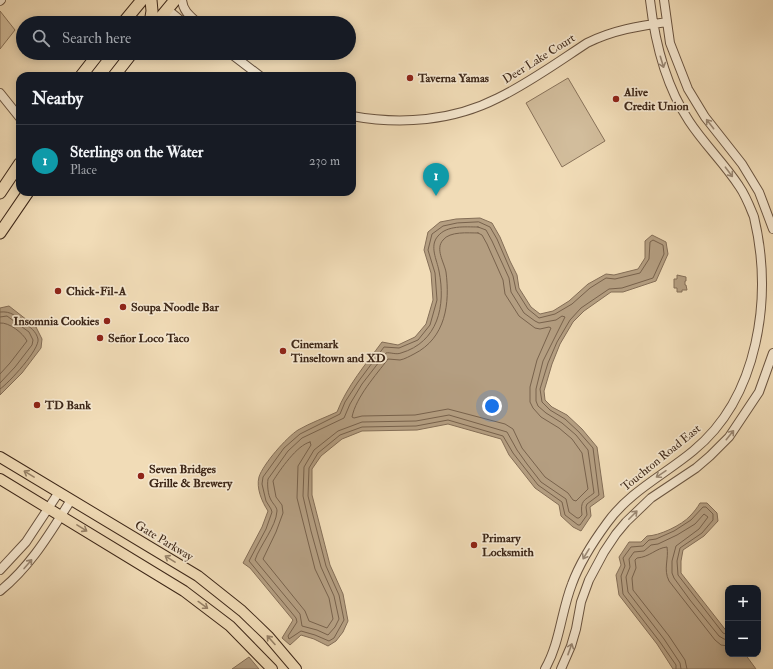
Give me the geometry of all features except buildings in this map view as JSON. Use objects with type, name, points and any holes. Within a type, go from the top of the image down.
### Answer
[{"type":"highway","points":[[129,16],[142,0]]},
{"type":"highway","points":[[150,0],[151,16]]},
{"type":"highway","points":[[160,16],[166,5],[175,0]]},
{"type":"highway","points":[[84,72],[94,60]]},
{"type":"highway","points":[[117,72],[127,60]]},
{"type":"highway","points":[[0,193],[16,169]]},
{"type":"highway","points":[[0,233],[25,196]]},
{"type":"main road","name":"Gate Parkway","points":[[0,457],[198,576],[242,611],[268,636],[296,669]]},
{"type":"main road","points":[[0,479],[49,507],[184,591],[208,608],[244,639],[272,669]]},
{"type":"street","points":[[182,0],[183,6],[189,16]]},
{"type":"street","name":"Touchton Road East","points":[[545,669],[555,645],[571,584],[586,554],[608,521],[622,505],[637,491],[693,451],[713,432],[741,392],[756,361],[766,318],[768,285],[764,249],[756,220],[739,186],[690,122],[676,100],[662,62],[650,0]]},
{"type":"street","points":[[664,0],[672,49],[688,89],[705,117],[742,164],[759,192],[773,229]]},
{"type":"street","points":[[166,5],[177,16]]},
{"type":"street","name":"Deer Lake Court","points":[[356,117],[387,121],[407,121],[427,119],[467,111],[497,99],[515,89],[587,43],[599,37],[626,28],[667,22]]},
{"type":"street","points":[[239,60],[255,72]]},
{"type":"street","points":[[0,93],[16,113]]},
{"type":"street","name":"Touchton Road East","points":[[561,669],[573,640],[581,602],[594,569],[616,534],[651,498],[703,462],[729,437],[759,392],[773,353]]},
{"type":"street","points":[[693,451],[703,462]]},
{"type":"street","points":[[0,570],[22,546],[59,492]]},
{"type":"street","points":[[0,591],[15,578],[35,556],[71,500]]},
{"type":"street","points":[[567,600],[581,602]]},
{"type":"shaded area","points":[[0,11],[15,30],[0,49]]},
{"type":"shaded area","points":[[568,78],[605,141],[562,167],[526,103]]},
{"type":"water","points":[[480,218],[492,223],[517,275],[519,288],[531,307],[540,314],[553,311],[569,301],[588,284],[606,274],[614,275],[638,269],[645,258],[645,241],[652,235],[666,242],[668,254],[656,281],[623,292],[611,292],[584,311],[573,322],[560,344],[544,391],[545,400],[552,407],[567,415],[582,429],[597,447],[604,497],[590,507],[591,516],[581,531],[573,527],[561,516],[559,505],[535,488],[509,455],[501,439],[448,424],[417,430],[362,431],[342,439],[321,456],[312,469],[312,495],[330,565],[343,594],[348,621],[343,632],[336,641],[328,646],[314,639],[301,635],[290,645],[282,638],[293,620],[250,568],[243,563],[262,527],[268,511],[258,486],[261,472],[276,451],[293,433],[337,412],[351,384],[382,342],[398,345],[415,337],[426,324],[433,300],[431,273],[424,250],[428,232],[440,222],[456,219]]},
{"type":"water","points":[[677,275],[686,277],[685,285],[687,290],[677,292],[677,288],[674,288],[674,279],[677,279]]},
{"type":"water","points":[[9,306],[36,327],[42,339],[41,348],[22,373],[0,395],[0,308]]},
{"type":"water","points":[[700,503],[707,503],[717,513],[718,521],[704,536],[683,550],[681,573],[725,629],[725,657],[747,657],[756,669],[673,669],[657,644],[619,595],[616,575],[621,565],[619,557],[629,542],[641,542],[647,536],[664,532],[686,519]]},
{"type":"water","points":[[249,657],[259,669],[232,669]]},
{"type":"place","name":"Taverna Yamas","points":[[410,78]]},
{"type":"place","name":"Alive Credit Union","points":[[616,99]]},
{"type":"place","name":"Sterlings on the Water","points":[[436,196]]},
{"type":"place","name":"Chick-Fil-A","points":[[58,291]]},
{"type":"place","name":"Soupa Noodle Bar","points":[[123,307]]},
{"type":"place","name":"Insomnia Cookies","points":[[107,321]]},
{"type":"place","name":"Señor Loco Taco","points":[[100,338]]},
{"type":"place","name":"Cinemark Tinseltown and XD","points":[[283,351]]},
{"type":"place","name":"TD Bank","points":[[37,405]]},
{"type":"place","name":"Seven Bridges Grille & Brewery","points":[[141,476]]},
{"type":"place","name":"Primary Locksmith","points":[[474,545]]}]
